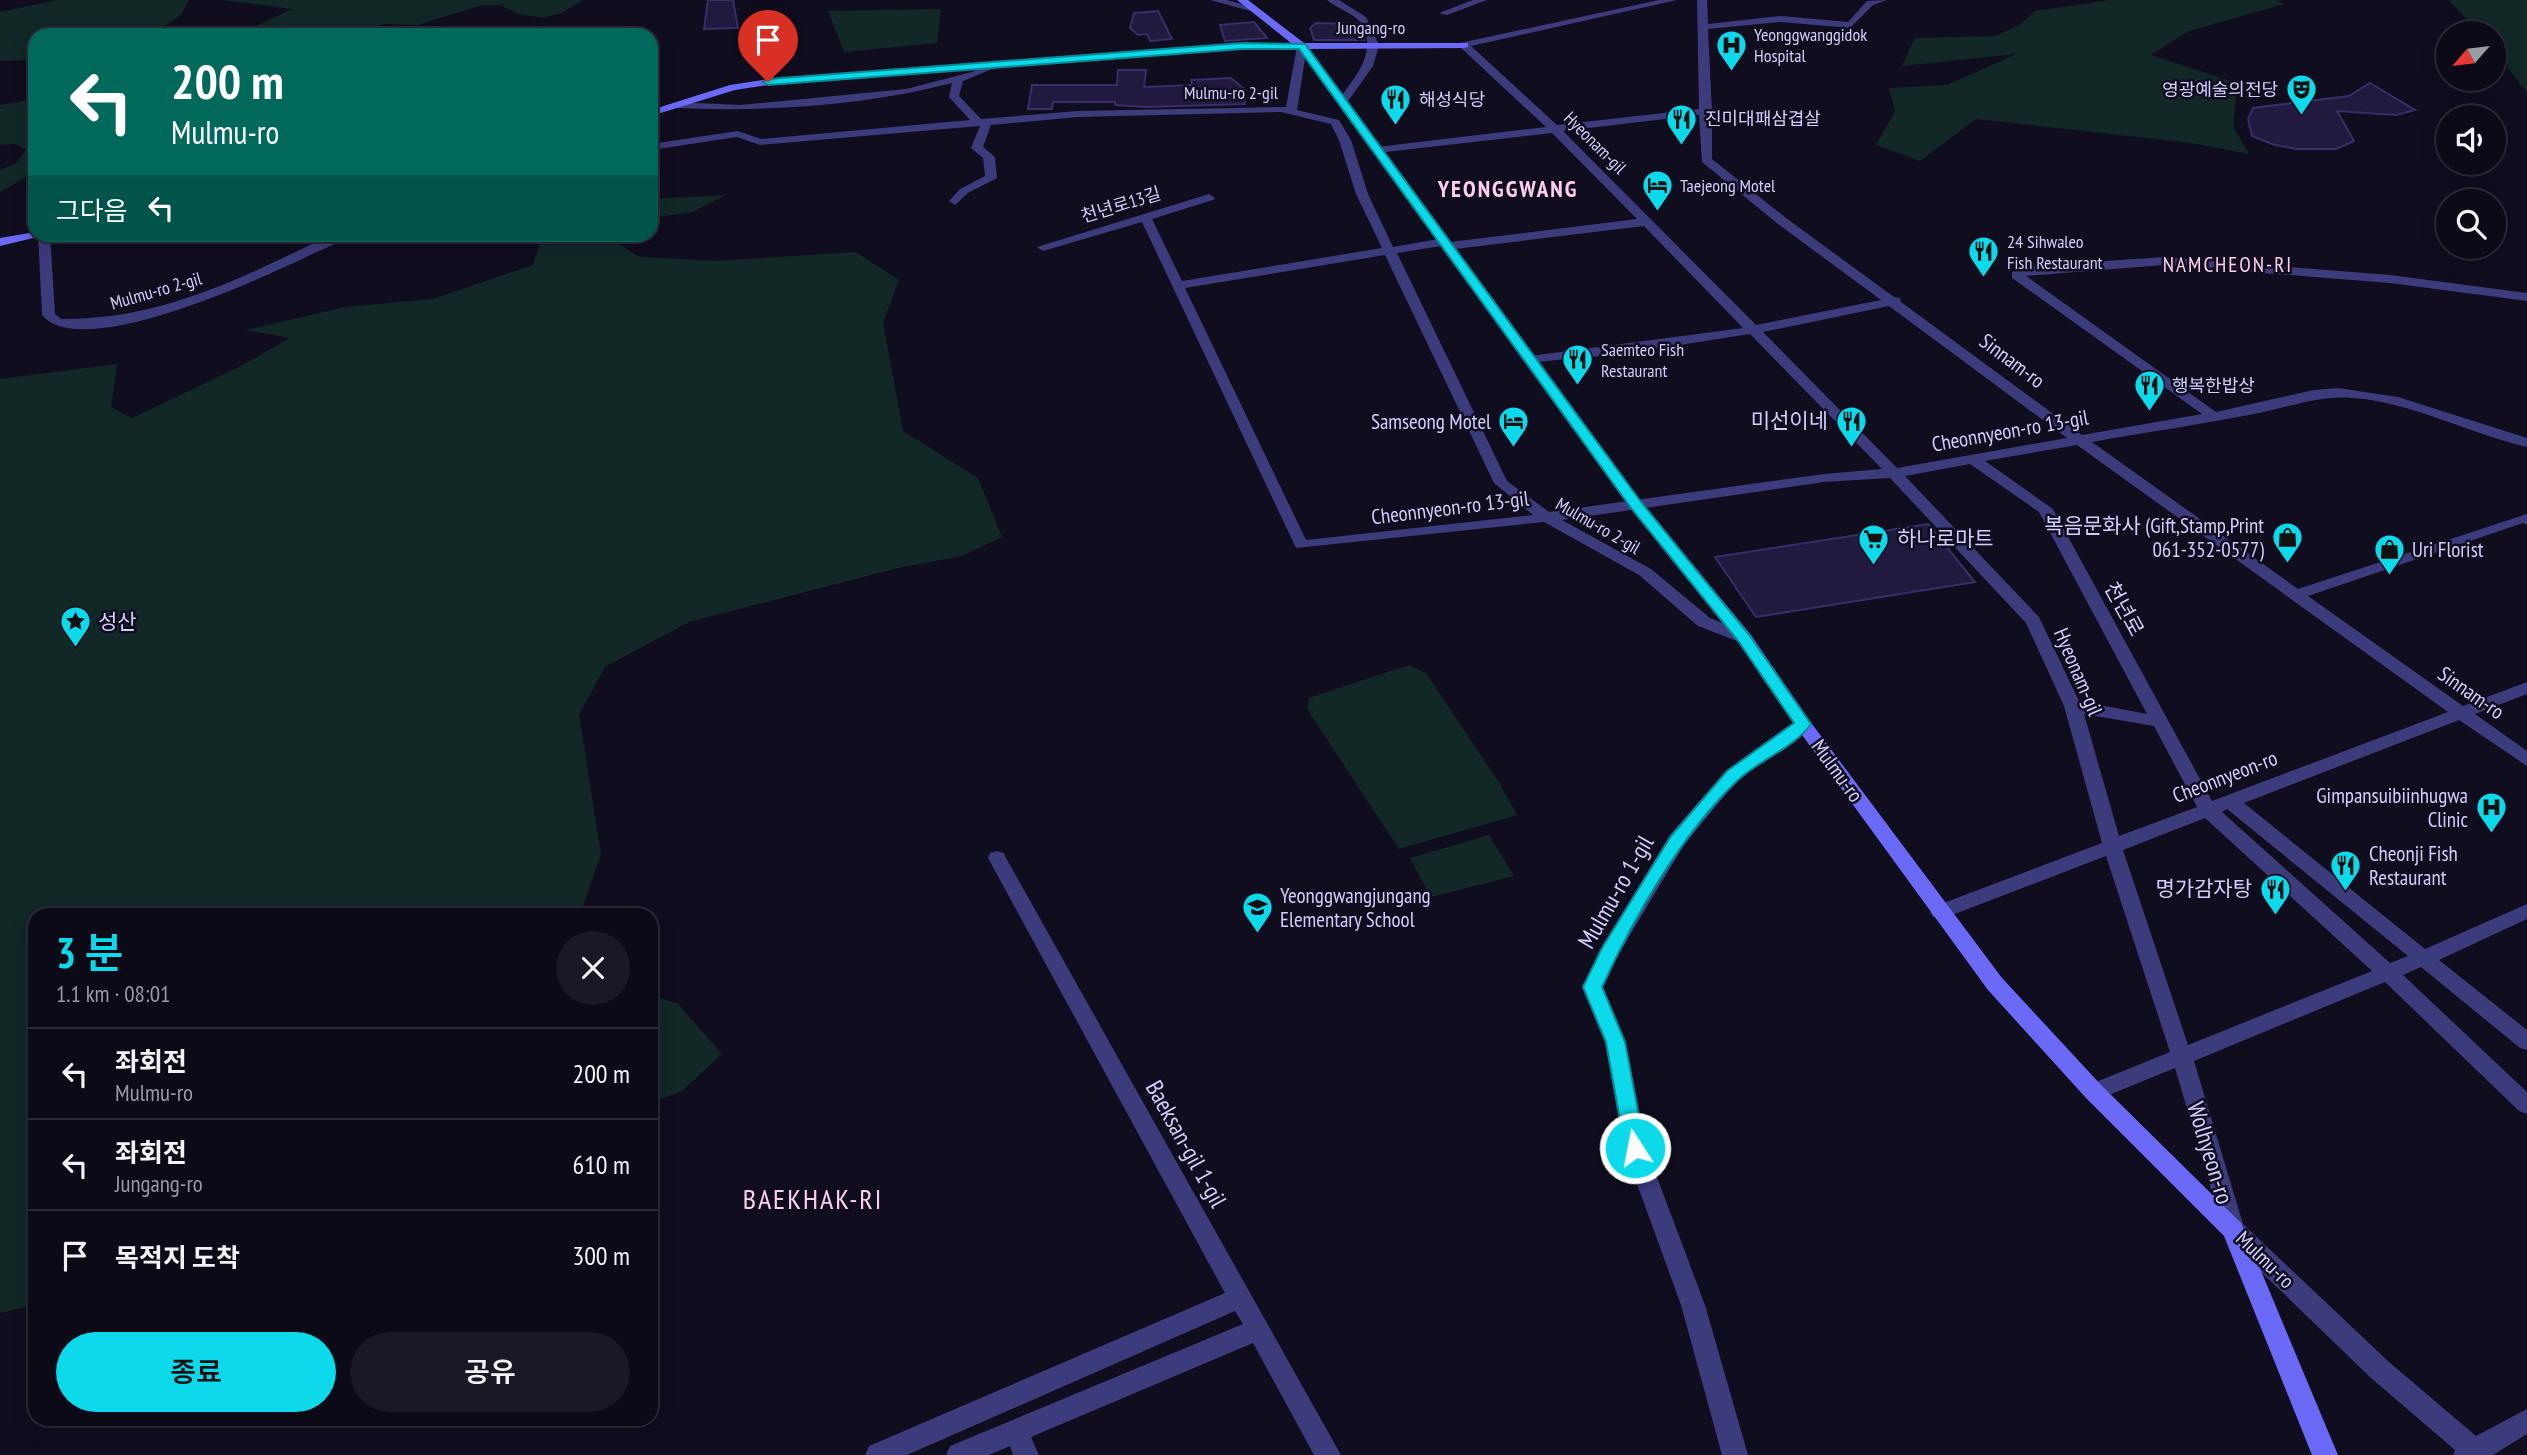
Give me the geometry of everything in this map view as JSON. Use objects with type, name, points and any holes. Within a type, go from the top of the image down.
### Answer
[{"type":"main road","name":"Mulmu-ro","points":[[1242,0],[1302,46],[1636,505],[1745,639],[1803,724],[1996,984],[2094,1092],[2233,1230]]},
{"type":"main road","name":"Jungang-ro","points":[[658,111],[734,87],[768,82],[1242,46],[1464,45]]},
{"type":"main road","points":[[0,242],[28,237]]},
{"type":"main road","name":"Wolhyeon-ro","points":[[2233,1230],[2325,1455]]},
{"type":"street","points":[[1215,0],[1254,9]]},
{"type":"street","points":[[1332,0],[1363,19],[1374,46],[1368,66],[1342,102]]},
{"type":"street","points":[[1444,13],[1482,0]]},
{"type":"street","name":"Jungang-ro","points":[[1464,45],[1672,0]]},
{"type":"street","name":"Sinnam-ro","points":[[1702,0],[1707,111],[1706,160],[1782,221],[1895,301],[2079,440],[2527,760]]},
{"type":"street","points":[[1703,27],[1781,19],[1850,25],[1870,4],[1879,0]]},
{"type":"street","name":"Hyeonam-gil","points":[[1464,45],[1555,129],[1894,473],[2033,621],[2073,706],[2112,845]]},
{"type":"street","points":[[1291,111],[1302,46]]},
{"type":"street","points":[[676,105],[740,108],[906,92],[993,65]]},
{"type":"street","points":[[955,201],[964,191],[990,178],[989,157],[977,148],[983,121],[954,97],[958,78]]},
{"type":"street","points":[[723,107],[726,120],[738,134]]},
{"type":"street","name":"Mulmu-ro 2-gil","points":[[658,146],[738,134],[760,142],[1078,114],[1249,109],[1291,111],[1335,122],[1345,140],[1362,194],[1502,483],[1546,517],[1645,572],[1704,622],[1745,639]]},
{"type":"street","points":[[1377,150],[1707,111]]},
{"type":"street","name":"천년로13길","points":[[1043,247],[1209,198]]},
{"type":"street","name":"Cheonnyeon-ro 13-gil","points":[[1145,216],[1301,545],[1546,517],[1824,478],[1894,473],[2213,416],[2316,394],[2347,393],[2399,402],[2527,443]]},
{"type":"street","points":[[1179,285],[1390,251],[1646,222]]},
{"type":"street","name":"Mulmu-ro 2-gil","points":[[44,242],[49,315],[57,323],[88,326],[129,320],[178,306],[272,270],[328,242]]},
{"type":"street","points":[[2213,416],[2016,275],[2031,270],[2164,261],[2390,279],[2527,297]]},
{"type":"street","points":[[1530,360],[1670,345],[1754,332],[1895,301]]},
{"type":"street","name":"천년로","points":[[1972,459],[2045,509],[2207,808],[2527,1105]]},
{"type":"street","points":[[2295,595],[2524,518],[2527,520]]},
{"type":"street","name":"Cheonnyeon-ro","points":[[1940,912],[2527,688]]},
{"type":"street","points":[[2073,706],[2161,722]]},
{"type":"street","name":"Mulmu-ro 1-gil","points":[[1735,1455],[1693,1306],[1635,1148],[1615,1042],[1593,987],[1609,953],[1677,840],[1732,775],[1803,724]]},
{"type":"street","points":[[2228,800],[2527,1042]]},
{"type":"street","name":"Wolhyeon-ro","points":[[2112,845],[2182,1056],[2233,1230]]},
{"type":"street","name":"Baeksan-gil 1-gil","points":[[996,858],[1328,1455]]},
{"type":"street","points":[[2094,1092],[2424,958],[2527,911]]},
{"type":"street","name":"Mulmu-ro","points":[[2233,1230],[2380,1370],[2474,1453]]},
{"type":"street","points":[[878,1455],[1241,1297]]},
{"type":"street","points":[[959,1455],[1258,1329]]},
{"type":"street","points":[[2474,1453],[2527,1422]]},
{"type":"street","points":[[1016,1431],[1026,1455]]},
{"type":"green space","points":[[57,0],[189,0],[181,15],[162,28],[28,28],[28,60],[0,61],[0,12]]},
{"type":"green space","points":[[222,0],[583,0],[561,13],[543,18],[518,14],[501,5],[482,5],[418,25],[385,24],[373,28],[252,28],[292,9]]},
{"type":"green space","points":[[2110,0],[2278,0],[2284,4],[2189,31],[2151,55],[2237,83],[2233,126],[2249,154],[2191,143],[1976,119],[1920,161],[1876,145],[1895,111],[1889,88],[1947,85],[2016,54],[1902,66],[1915,38],[1995,36],[2018,26],[2035,11]]},
{"type":"green space","points":[[2449,0],[2527,0],[2527,92],[2506,66],[2506,21],[2469,21]]},
{"type":"green space","points":[[941,9],[937,43],[844,52],[828,11]]},
{"type":"green space","points":[[28,100],[28,176],[0,192],[0,170],[18,162],[26,149],[14,144],[0,145],[0,105]]},
{"type":"green space","points":[[726,195],[692,212],[658,217],[658,199]]},
{"type":"green space","points":[[540,242],[616,242],[639,257],[716,261],[856,252],[899,280],[883,322],[903,431],[978,478],[1002,537],[962,556],[898,568],[689,622],[605,667],[579,715],[601,854],[582,908],[28,908],[28,1307],[0,1313],[0,379],[117,364],[111,407],[132,418],[239,367],[290,338],[245,330],[345,307],[433,299],[533,265]]},
{"type":"green space","points":[[1409,665],[1426,673],[1500,784],[1517,815],[1399,849],[1307,709],[1309,698]]},
{"type":"green space","points":[[1489,835],[1514,876],[1431,897],[1410,858]]},
{"type":"green space","points":[[658,997],[678,1004],[722,1054],[681,1092],[658,1100]]},
{"type":"building","points":[[708,0],[733,0],[738,28],[704,29]]},
{"type":"building","points":[[1158,11],[1172,39],[1150,41],[1147,34],[1138,35],[1130,28],[1134,13]]},
{"type":"building","points":[[1254,22],[1267,38],[1225,41],[1220,25]]},
{"type":"building","points":[[1316,23],[1358,24],[1364,40],[1314,40],[1310,28]]},
{"type":"building","points":[[1118,70],[1146,70],[1144,87],[1192,85],[1191,80],[1231,78],[1243,88],[1245,104],[1146,107],[1115,105],[1115,102],[1053,102],[1052,109],[1028,109],[1032,85],[1117,85]]},
{"type":"building","name":"영광예술의전당","points":[[2370,83],[2415,110],[2396,115],[2337,111],[2354,141],[2336,149],[2296,149],[2275,145],[2252,136],[2248,119],[2253,108],[2349,96]]},
{"type":"building","name":"하나로마트","points":[[1928,524],[1975,582],[1756,617],[1715,557]]},
{"type":"place","name":"Yeonggwanggidok Hospital","points":[[1731,72]]},
{"type":"place","name":"영광예술의전당","points":[[2301,117]]},
{"type":"place","name":"해성식당","points":[[1396,127]]},
{"type":"place","name":"진미대패삼겹살","points":[[1682,146]]},
{"type":"place","name":"Taejeong Motel","points":[[1657,213]]},
{"type":"place","name":"24 Sihwaleo Fish Restaurant","points":[[1984,279]]},
{"type":"place","name":"Saemteo Fish Restaurant","points":[[1578,387]]},
{"type":"place","name":"행복한밥상","points":[[2149,413]]},
{"type":"place","name":"미선이네","points":[[1851,448]]},
{"type":"place","name":"Samseong Motel","points":[[1514,449]]},
{"type":"place","name":"복음문화사 (Gift,Stamp,Print 061-352-0577)","points":[[2287,565]]},
{"type":"place","name":"하나로마트","points":[[1874,566]]},
{"type":"place","name":"Uri Florist","points":[[2389,577]]},
{"type":"place","name":"성산","points":[[75,649]]},
{"type":"place","name":"Gimpansuibiinhugwa Clinic","points":[[2491,835]]},
{"type":"place","name":"Cheonji Fish Restaurant","points":[[2346,893]]},
{"type":"place","name":"명가감자탕","points":[[2275,916]]},
{"type":"place","name":"Yeonggwangjungang Elementary School","points":[[1257,935]]},
{"type":"district","name":"YEONGGWANG","points":[[1508,189]]},
{"type":"district","name":"NAMCHEON-RI","points":[[2228,265]]},
{"type":"district","name":"BAEKHAK-RI","points":[[813,1199]]},
{"type":"route","points":[[768,82],[1242,46],[1302,46],[1636,505],[1745,639],[1803,724],[1732,775],[1677,840],[1609,953],[1593,987],[1615,1042],[1635,1148]]}]
